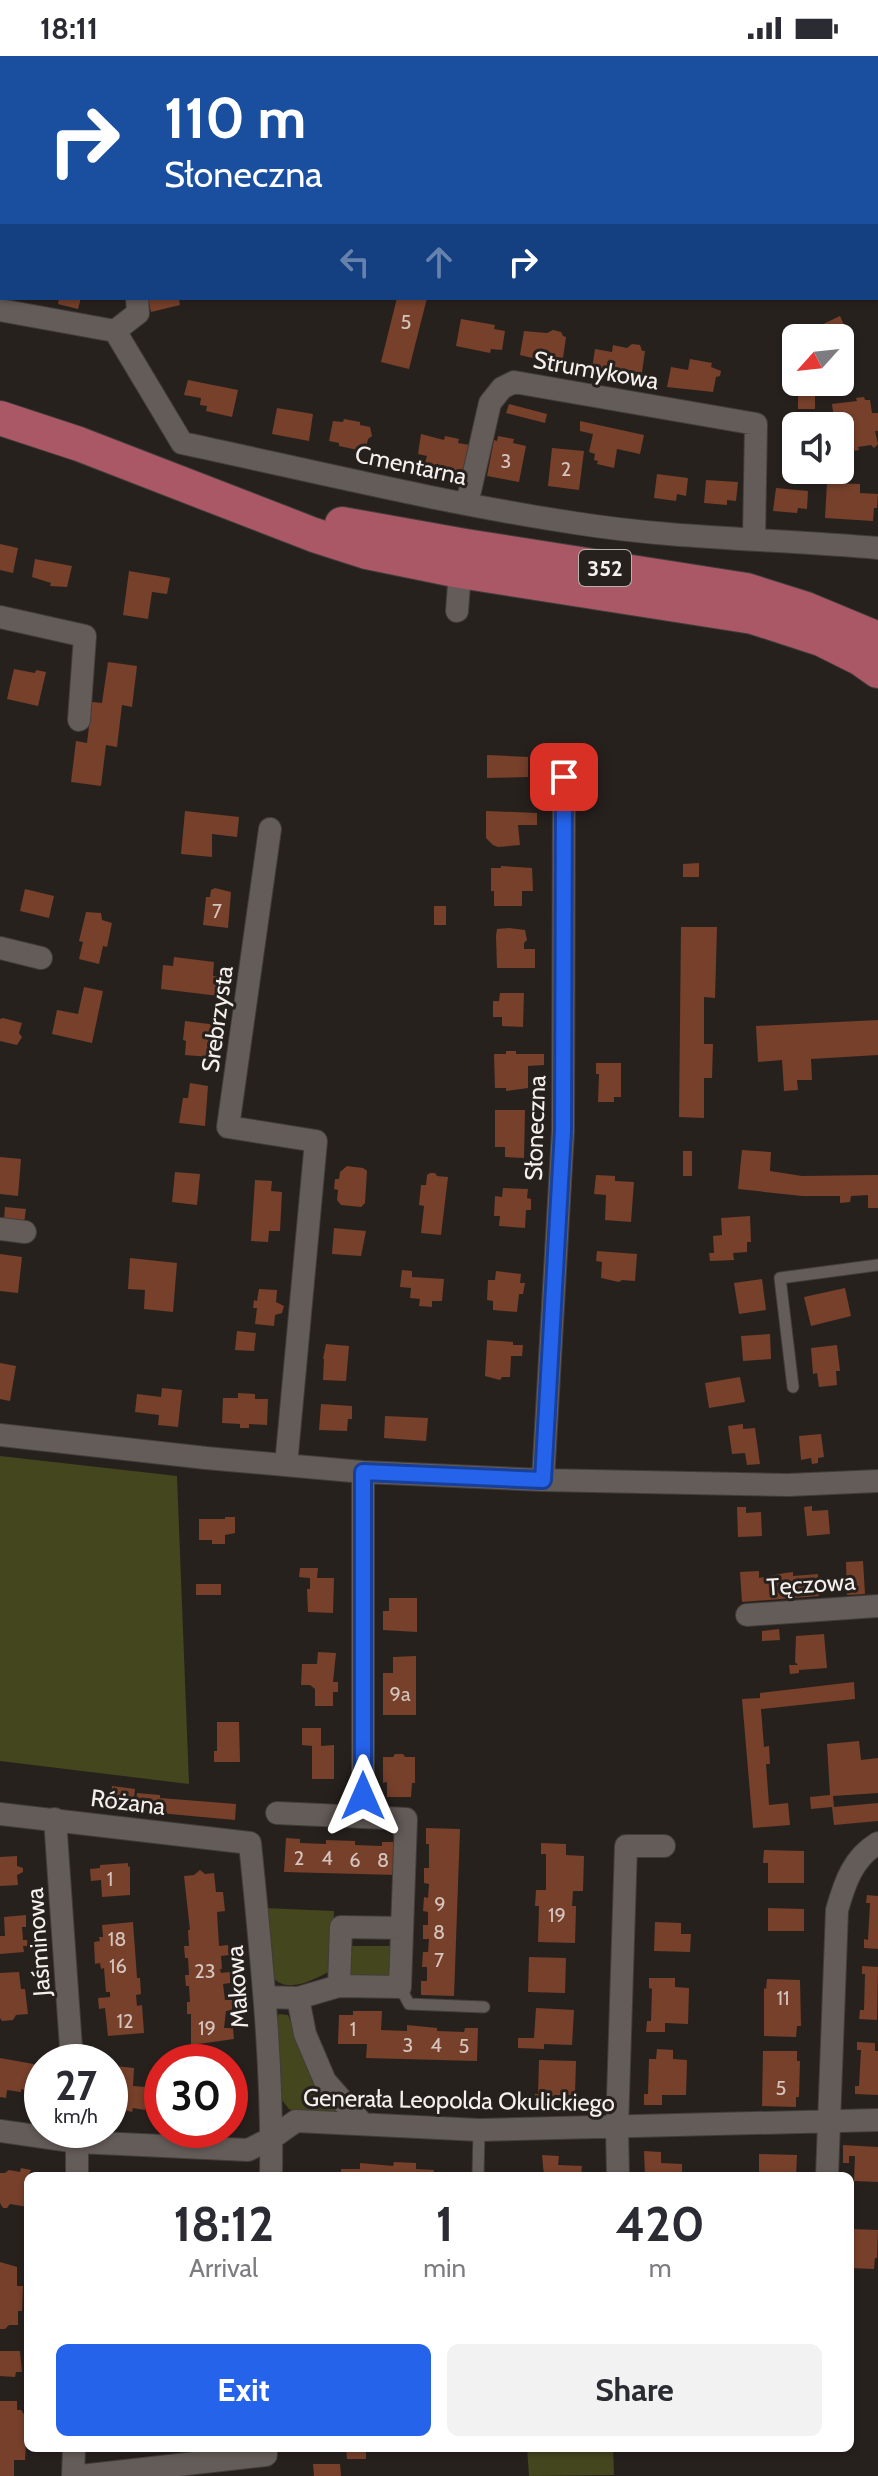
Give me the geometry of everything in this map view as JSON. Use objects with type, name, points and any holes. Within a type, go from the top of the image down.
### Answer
[{"type":"main road","name":"352","points":[[0,418],[79,444],[314,535],[367,552],[452,557],[753,617],[876,660]]},
{"type":"main road","name":"352","points":[[452,557],[492,550],[746,590],[806,609],[876,660]]},
{"type":"street","points":[[0,310],[115,331],[138,313],[137,300]]},
{"type":"street","name":"Cmentarna","points":[[115,331],[182,443],[467,504],[577,524],[878,548]]},
{"type":"street","name":"Strumykowa","points":[[467,504],[490,403],[502,388],[514,382],[756,424],[754,538]]},
{"type":"street","points":[[452,557],[457,611]]},
{"type":"street","points":[[0,617],[85,636],[79,720]]},
{"type":"street","name":"Słoneczna","points":[[543,1480],[563,1131],[564,777]]},
{"type":"street","name":"Srebrzysta","points":[[270,829],[228,1127],[316,1141],[286,1465]]},
{"type":"street","points":[[0,948],[41,958]]},
{"type":"street","points":[[0,1229],[25,1232]]},
{"type":"street","points":[[0,1435],[363,1472],[543,1480],[788,1485],[878,1481]]},
{"type":"street","points":[[363,1472],[363,1796]]},
{"type":"street","name":"Tęczowa","points":[[747,1615],[878,1606]]},
{"type":"street","points":[[265,1997],[298,1998],[339,1986],[400,1987],[406,1819],[277,1813]]},
{"type":"street","name":"Różana","points":[[0,1814],[250,1843]]},
{"type":"street","name":"Jaśminowa","points":[[55,1819],[71,2044]]},
{"type":"street","name":"Makowa","points":[[250,1843],[265,1997],[271,2172]]},
{"type":"street","points":[[827,2172],[837,1910],[844,1885],[858,1858],[878,1843]]},
{"type":"street","points":[[618,2172],[626,1846],[664,1846]]},
{"type":"street","points":[[339,1986],[341,1927],[402,1928]]},
{"type":"street","points":[[298,1998],[305,2034],[325,2081],[362,2123]]},
{"type":"street","name":"Generała Leopolda Okulickiego","points":[[128,2140],[248,2150],[296,2121],[479,2130],[878,2120]]},
{"type":"street","name":"Generała Leopolda Okulickiego","points":[[0,2131],[24,2133]]},
{"type":"street","points":[[77,2148],[77,2172]]},
{"type":"street","points":[[73,2476],[74,2452]]},
{"type":"street","points":[[81,2476],[259,2452]]},
{"type":"lane","points":[[793,1387],[780,1278],[878,1265]]},
{"type":"lane","points":[[400,1987],[409,2004],[484,2007]]},
{"type":"lane","points":[[478,2172],[479,2130]]},
{"type":"green space","points":[[0,1456],[177,1476],[189,1784],[0,1761]]},
{"type":"green space","points":[[265,1908],[334,1911],[332,1970],[294,1985],[286,1985],[272,1977]]},
{"type":"green space","points":[[351,1946],[392,1946],[393,1979],[349,1980]]},
{"type":"green space","points":[[279,2014],[288,2015],[316,2081],[341,2115],[299,2114],[289,2109],[281,2099],[275,2022]]},
{"type":"green space","points":[[527,2452],[613,2452],[614,2475],[529,2476]]},
{"type":"building","points":[[59,300],[80,300],[78,309],[58,304]]},
{"type":"building","points":[[148,300],[179,300],[180,305],[151,312]]},
{"type":"building","points":[[396,300],[426,300],[409,369],[381,362]]},
{"type":"building","points":[[840,316],[844,324],[823,324]]},
{"type":"building","points":[[461,319],[495,325],[494,329],[505,331],[502,350],[491,349],[490,353],[456,346]]},
{"type":"building","points":[[553,330],[566,337],[562,365],[520,355],[524,331],[547,333]]},
{"type":"building","points":[[632,344],[640,345],[645,351],[641,379],[592,369],[595,349],[612,352],[613,345],[627,348]]},
{"type":"building","points":[[690,359],[712,363],[711,367],[721,371],[720,376],[716,377],[713,392],[667,387],[671,367],[688,370]]},
{"type":"building","points":[[188,380],[238,390],[232,417],[206,411],[207,406],[200,405],[201,398],[184,395]]},
{"type":"building","points":[[798,396],[815,396],[815,409],[798,409]]},
{"type":"building","points":[[856,398],[870,400],[872,413],[878,413],[878,431],[875,431],[878,444],[874,448],[871,445],[854,451],[854,412],[833,412],[832,404],[857,401]]},
{"type":"building","points":[[509,404],[547,414],[545,423],[506,413]]},
{"type":"building","points":[[277,408],[313,414],[309,441],[272,434]]},
{"type":"building","points":[[344,419],[370,427],[372,436],[366,448],[359,447],[358,450],[329,441],[333,421],[343,422]]},
{"type":"building","points":[[580,421],[644,435],[640,454],[617,449],[614,468],[597,464],[595,454],[589,452],[593,434],[580,431]]},
{"type":"building","points":[[421,434],[444,440],[445,436],[459,439],[458,443],[470,445],[464,472],[425,463],[427,456],[418,454]]},
{"type":"building","points":[[498,436],[514,439],[513,443],[526,446],[519,482],[487,476],[494,440],[497,441]]},
{"type":"building","points":[[552,448],[584,451],[579,490],[548,486]]},
{"type":"building","points":[[657,474],[688,478],[686,496],[677,494],[676,501],[654,498]]},
{"type":"building","points":[[706,480],[738,482],[736,501],[727,500],[727,505],[704,503]]},
{"type":"building","points":[[827,484],[860,484],[860,493],[878,494],[873,521],[825,518]]},
{"type":"building","points":[[776,488],[808,491],[807,509],[798,508],[797,513],[773,511]]},
{"type":"building","points":[[0,544],[18,548],[13,573],[0,570]]},
{"type":"building","points":[[35,559],[72,566],[67,587],[50,586],[51,583],[32,577]]},
{"type":"building","points":[[129,571],[170,578],[167,594],[152,592],[148,619],[123,615]]},
{"type":"building","points":[[108,662],[137,666],[132,707],[122,705],[117,747],[106,745],[101,786],[71,782],[76,741],[87,743],[92,702],[102,703]]},
{"type":"building","points":[[14,669],[46,672],[38,706],[7,699]]},
{"type":"building","points":[[487,755],[528,757],[528,777],[487,778]]},
{"type":"building","points":[[185,811],[239,817],[237,837],[212,834],[212,857],[181,854]]},
{"type":"building","points":[[486,811],[537,813],[537,825],[518,825],[520,845],[498,847],[486,838]]},
{"type":"building","points":[[699,863],[699,877],[683,877],[683,864]]},
{"type":"building","points":[[491,868],[532,868],[533,891],[522,891],[522,906],[494,906]]},
{"type":"building","points":[[25,889],[54,896],[49,918],[20,911]]},
{"type":"building","points":[[211,890],[231,892],[228,928],[203,925],[206,897],[210,897]]},
{"type":"building","points":[[434,906],[446,906],[446,925],[434,925]]},
{"type":"building","points":[[86,912],[101,913],[102,920],[112,923],[107,947],[103,946],[99,964],[79,959],[83,942],[79,941]]},
{"type":"building","points":[[681,927],[717,927],[715,998],[704,997],[704,1044],[713,1044],[712,1078],[704,1078],[704,1118],[679,1117]]},
{"type":"building","points":[[497,929],[525,930],[527,940],[524,949],[535,949],[535,968],[497,968]]},
{"type":"building","points":[[174,957],[214,962],[213,976],[222,977],[219,996],[161,989],[163,965],[173,966]]},
{"type":"building","points":[[84,987],[103,991],[92,1043],[52,1034],[57,1010],[78,1014]]},
{"type":"building","points":[[500,993],[524,993],[523,1027],[502,1026],[502,1017],[493,1017],[493,1001],[499,1001]]},
{"type":"building","points":[[0,1019],[22,1023],[19,1033],[22,1037],[17,1045],[0,1041]]},
{"type":"building","points":[[878,1020],[878,1055],[811,1059],[812,1080],[797,1080],[798,1090],[784,1091],[782,1060],[758,1062],[756,1026]]},
{"type":"building","points":[[185,1021],[217,1025],[210,1057],[185,1055]]},
{"type":"building","points":[[506,1051],[544,1054],[544,1065],[528,1066],[528,1088],[506,1091],[506,1088],[495,1088],[494,1054],[506,1054]]},
{"type":"building","points":[[596,1063],[621,1063],[621,1097],[614,1097],[614,1102],[598,1102],[599,1074],[596,1074]]},
{"type":"building","points":[[190,1083],[208,1086],[205,1126],[179,1123],[183,1098],[188,1098]]},
{"type":"building","points":[[495,1110],[525,1110],[524,1158],[505,1157],[505,1147],[495,1147]]},
{"type":"building","points":[[742,1150],[771,1152],[770,1171],[802,1176],[878,1175],[878,1208],[868,1208],[868,1195],[851,1196],[850,1202],[840,1203],[840,1196],[802,1196],[738,1189]]},
{"type":"building","points":[[683,1151],[692,1151],[692,1176],[683,1176]]},
{"type":"building","points":[[0,1157],[21,1159],[18,1196],[0,1194]]},
{"type":"building","points":[[347,1166],[367,1171],[365,1203],[361,1207],[341,1205],[337,1200],[335,1179],[339,1179],[340,1172]]},
{"type":"building","points":[[175,1172],[200,1174],[197,1205],[172,1202]]},
{"type":"building","points":[[430,1173],[448,1177],[441,1235],[421,1233],[424,1206],[419,1205],[421,1185],[426,1185]]},
{"type":"building","points":[[596,1175],[615,1176],[615,1181],[634,1182],[631,1222],[605,1220],[606,1195],[594,1194]]},
{"type":"building","points":[[255,1180],[272,1181],[271,1191],[282,1192],[280,1231],[269,1231],[268,1242],[251,1241]]},
{"type":"building","points":[[503,1188],[528,1189],[531,1210],[526,1210],[525,1228],[499,1226],[500,1216],[494,1216],[495,1196],[502,1197]]},
{"type":"building","points":[[5,1207],[26,1209],[24,1223],[4,1221]]},
{"type":"building","points":[[750,1216],[751,1242],[747,1242],[747,1252],[733,1253],[734,1260],[710,1261],[709,1253],[714,1253],[713,1236],[722,1235],[721,1218]]},
{"type":"building","points":[[334,1228],[366,1231],[361,1256],[332,1254]]},
{"type":"building","points":[[597,1251],[637,1254],[635,1281],[619,1282],[601,1278],[602,1262],[596,1261]]},
{"type":"building","points":[[0,1254],[22,1257],[18,1293],[0,1291]]},
{"type":"building","points":[[130,1258],[177,1263],[173,1312],[144,1309],[145,1290],[128,1289]]},
{"type":"building","points":[[402,1270],[412,1271],[412,1277],[444,1279],[442,1301],[432,1301],[432,1307],[419,1306],[420,1299],[410,1298],[411,1288],[400,1287]]},
{"type":"building","points":[[496,1271],[521,1274],[520,1283],[525,1283],[523,1294],[519,1294],[517,1312],[493,1310],[493,1301],[487,1300],[488,1280],[495,1280]]},
{"type":"building","points":[[762,1279],[766,1310],[739,1314],[734,1283]]},
{"type":"building","points":[[845,1288],[851,1316],[811,1326],[804,1297]]},
{"type":"building","points":[[259,1289],[277,1290],[276,1302],[284,1306],[282,1313],[275,1315],[274,1326],[255,1324],[257,1308],[253,1308]]},
{"type":"building","points":[[237,1331],[256,1333],[254,1351],[235,1350]]},
{"type":"building","points":[[770,1334],[771,1359],[743,1361],[741,1336]]},
{"type":"building","points":[[487,1340],[523,1345],[522,1356],[511,1356],[510,1377],[500,1380],[485,1376]]},
{"type":"building","points":[[326,1344],[349,1346],[346,1381],[323,1380]]},
{"type":"building","points":[[837,1345],[840,1371],[836,1371],[837,1385],[819,1387],[817,1373],[813,1374],[811,1348]]},
{"type":"building","points":[[0,1363],[16,1366],[10,1401],[0,1399]]},
{"type":"building","points":[[740,1377],[745,1402],[709,1408],[705,1383]]},
{"type":"building","points":[[162,1388],[182,1390],[178,1427],[158,1425],[159,1415],[135,1412],[137,1394],[161,1397]]},
{"type":"building","points":[[238,1393],[255,1394],[255,1399],[268,1399],[267,1425],[249,1424],[249,1428],[240,1428],[240,1424],[222,1423],[223,1398],[238,1398]]},
{"type":"building","points":[[321,1404],[352,1406],[352,1419],[348,1419],[347,1431],[319,1430]]},
{"type":"building","points":[[385,1416],[428,1418],[426,1441],[384,1438]]},
{"type":"building","points":[[743,1424],[743,1429],[755,1428],[760,1464],[747,1465],[745,1453],[732,1454],[728,1426]]},
{"type":"building","points":[[821,1434],[824,1457],[812,1464],[811,1458],[801,1460],[799,1436]]},
{"type":"building","points":[[812,1506],[812,1511],[828,1510],[830,1534],[807,1536],[804,1507]]},
{"type":"building","points":[[737,1507],[746,1507],[746,1513],[761,1512],[762,1536],[738,1537]]},
{"type":"building","points":[[235,1517],[235,1533],[225,1535],[225,1544],[199,1540],[199,1519]]},
{"type":"building","points":[[863,1561],[865,1594],[847,1595],[846,1562]]},
{"type":"building","points":[[300,1568],[318,1568],[317,1578],[334,1578],[333,1613],[308,1612],[310,1578],[299,1577]]},
{"type":"building","points":[[759,1571],[759,1578],[793,1572],[793,1576],[818,1574],[819,1596],[742,1602],[740,1572]]},
{"type":"building","points":[[196,1584],[221,1584],[221,1595],[196,1595]]},
{"type":"building","points":[[389,1598],[417,1598],[417,1632],[383,1630],[383,1611],[389,1611]]},
{"type":"building","points":[[779,1629],[780,1640],[762,1641],[762,1631]]},
{"type":"building","points":[[824,1634],[827,1668],[799,1670],[799,1673],[790,1674],[789,1665],[798,1665],[795,1662],[796,1636]]},
{"type":"building","points":[[318,1652],[336,1653],[333,1682],[338,1682],[338,1692],[333,1692],[333,1706],[315,1706],[315,1689],[310,1685],[301,1685],[302,1664],[317,1664]]},
{"type":"building","points":[[416,1656],[416,1715],[383,1715],[383,1673],[393,1673],[393,1657]]},
{"type":"building","points":[[854,1682],[855,1699],[761,1709],[764,1747],[769,1746],[770,1764],[766,1764],[769,1805],[788,1803],[790,1825],[753,1828],[742,1699],[760,1698],[760,1693]]},
{"type":"building","points":[[217,1722],[239,1722],[240,1762],[214,1762]]},
{"type":"building","points":[[302,1728],[321,1728],[321,1746],[334,1745],[334,1779],[312,1779],[312,1746],[302,1745]]},
{"type":"building","points":[[859,1741],[861,1760],[878,1758],[878,1793],[833,1796],[834,1807],[878,1803],[878,1821],[834,1825],[832,1807],[811,1809],[810,1797],[830,1795],[827,1744]]},
{"type":"building","points":[[395,1754],[415,1757],[415,1783],[412,1783],[411,1797],[387,1797],[387,1782],[383,1783],[383,1757],[393,1757]]},
{"type":"building","points":[[112,1786],[135,1789],[133,1808],[110,1806]]},
{"type":"building","points":[[137,1793],[160,1795],[160,1798],[236,1804],[235,1820],[135,1809]]},
{"type":"building","points":[[426,1828],[460,1829],[454,1996],[421,1995],[421,1981],[427,1981],[427,1967],[422,1967],[423,1952],[428,1952],[429,1939],[423,1939],[423,1925],[428,1925],[428,1912],[423,1911],[429,1884],[424,1883],[424,1868],[429,1868]]},
{"type":"building","points":[[286,1838],[300,1839],[300,1843],[326,1844],[326,1840],[382,1846],[382,1842],[397,1842],[397,1875],[284,1872]]},
{"type":"building","points":[[541,1843],[566,1844],[566,1855],[584,1856],[583,1891],[573,1891],[572,1906],[576,1906],[575,1943],[538,1942],[536,1890],[546,1890],[546,1854],[541,1854]]},
{"type":"building","points":[[764,1850],[804,1851],[804,1883],[768,1883],[768,1863],[763,1863]]},
{"type":"building","points":[[17,1856],[17,1866],[23,1868],[23,1872],[17,1875],[18,1885],[0,1886],[0,1857]]},
{"type":"building","points":[[128,1863],[130,1895],[102,1897],[101,1880],[91,1881],[90,1869]]},
{"type":"building","points":[[200,1870],[205,1874],[214,1873],[216,1892],[223,1892],[225,1911],[217,1912],[219,1946],[228,1945],[229,1955],[221,1956],[220,1969],[221,1973],[230,1972],[230,1983],[223,1984],[225,2000],[232,2000],[232,2011],[226,2011],[224,2028],[233,2028],[234,2039],[198,2044],[191,2044],[191,2014],[187,2014],[189,1986],[186,1986],[185,1975],[189,1975],[188,1958],[185,1958],[184,1946],[189,1946],[190,1930],[184,1876],[194,1875]]},
{"type":"building","points":[[867,1895],[878,1896],[878,1949],[864,1948],[864,1939],[868,1940],[870,1903],[866,1903]]},
{"type":"building","points":[[768,1908],[804,1909],[804,1931],[768,1931]]},
{"type":"building","points":[[26,1915],[26,1927],[22,1927],[23,1940],[27,1940],[28,1946],[23,1946],[24,1952],[0,1954],[0,1936],[5,1936],[4,1917]]},
{"type":"building","points":[[133,1922],[141,1994],[136,1995],[137,2006],[142,2005],[144,2033],[108,2036],[105,2008],[99,2009],[98,1998],[110,1997],[110,1992],[106,1992],[104,1968],[101,1969],[100,1963],[95,1964],[94,1942],[103,1937],[102,1925]]},
{"type":"building","points":[[655,1922],[681,1923],[681,1934],[691,1934],[690,1952],[654,1951]]},
{"type":"building","points":[[529,1957],[566,1958],[565,1993],[528,1992]]},
{"type":"building","points":[[862,1966],[878,1967],[877,2020],[859,2019],[860,2010],[864,2010],[865,1974],[862,1974]]},
{"type":"building","points":[[19,1972],[28,2014],[2,2021],[0,1973]]},
{"type":"building","points":[[649,1978],[675,1978],[675,1987],[689,1988],[688,2024],[665,2023],[665,2032],[646,2032],[647,2021],[651,2021],[652,1989],[649,1988]]},
{"type":"building","points":[[767,1979],[800,1980],[801,2026],[797,2026],[796,2037],[764,2036],[764,1988]]},
{"type":"building","points":[[536,2008],[574,2010],[572,2045],[544,2044],[544,2049],[518,2048],[518,2038],[534,2038]]},
{"type":"building","points":[[353,2011],[382,2011],[381,2030],[407,2031],[407,2025],[437,2028],[437,2031],[464,2032],[465,2028],[478,2028],[477,2061],[366,2058],[367,2044],[338,2044],[339,2015],[353,2015]]},
{"type":"building","points":[[857,2042],[875,2043],[875,2051],[878,2051],[878,2095],[855,2094],[855,2086],[859,2086],[861,2050],[857,2050]]},
{"type":"building","points":[[657,2049],[673,2050],[673,2059],[687,2060],[686,2095],[662,2095],[662,2105],[644,2105],[644,2094],[648,2094],[649,2059],[656,2059]]},
{"type":"building","points":[[763,2051],[797,2051],[797,2061],[800,2061],[796,2107],[762,2106]]},
{"type":"building","points":[[0,2058],[24,2062],[24,2090],[7,2090],[6,2098],[0,2097]]},
{"type":"building","points":[[539,2060],[576,2061],[575,2095],[554,2095],[553,2105],[535,2105]]},
{"type":"building","points":[[128,2067],[134,2068],[133,2086],[144,2087],[144,2110],[133,2108],[132,2112],[128,2111]]},
{"type":"building","points":[[843,2145],[878,2147],[878,2182],[854,2181],[855,2156],[849,2156],[849,2163],[843,2163]]},
{"type":"building","points":[[644,2151],[661,2152],[661,2163],[682,2164],[682,2172],[645,2172]]},
{"type":"building","points":[[759,2154],[797,2155],[796,2172],[759,2172]]},
{"type":"building","points":[[542,2155],[559,2156],[558,2165],[582,2166],[581,2172],[544,2172]]},
{"type":"building","points":[[394,2162],[416,2163],[416,2169],[434,2170],[341,2172],[341,2169],[360,2169],[360,2163],[393,2166]]},
{"type":"building","points":[[21,2168],[31,2170],[24,2172],[24,2206],[10,2204],[3,2208],[0,2203],[0,2173],[9,2170],[20,2172]]},
{"type":"building","points":[[854,2229],[878,2230],[874,2269],[854,2268]]},
{"type":"building","points":[[0,2262],[17,2267],[17,2286],[23,2286],[18,2325],[9,2325],[5,2329],[0,2329]]},
{"type":"building","points":[[0,2351],[20,2351],[22,2372],[16,2372],[15,2377],[0,2376]]},
{"type":"building","points":[[0,2401],[17,2401],[17,2410],[24,2414],[25,2460],[14,2460],[14,2476],[0,2476]]},
{"type":"building","points":[[346,2452],[366,2452],[366,2459],[347,2459]]},
{"type":"building","points":[[313,2464],[340,2464],[341,2476],[314,2476]]},
{"type":"route","points":[[363,1796],[363,1472],[543,1480],[563,1131],[564,777]]}]
